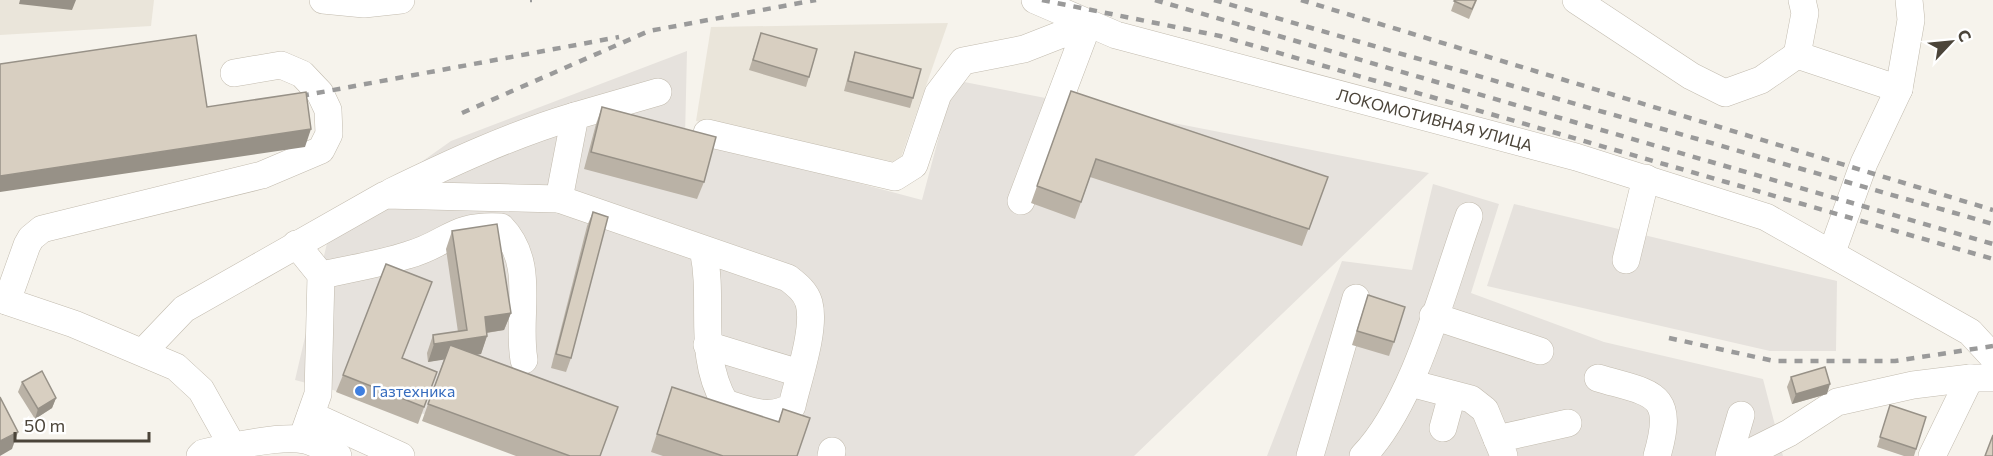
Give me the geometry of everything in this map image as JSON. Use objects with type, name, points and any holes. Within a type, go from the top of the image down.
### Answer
[{"type":"street","points":[[323,0],[364,4],[400,0]]},
{"type":"street","name":"ЛОКОМОТИВНАЯ УЛИЦА","points":[[1035,0],[1088,24],[1646,178],[1766,217],[1832,252],[1970,332],[1993,357]]},
{"type":"street","points":[[1576,0],[1691,76],[1725,93],[1761,80],[1797,55],[1805,13],[1802,0]]},
{"type":"street","points":[[1832,252],[1864,163],[1899,89],[1911,20],[1909,0]]},
{"type":"street","points":[[707,133],[895,177],[914,165],[938,94],[963,60],[1024,49],[1088,24]]},
{"type":"street","points":[[1022,201],[1088,24]]},
{"type":"street","points":[[1797,55],[1899,89]]},
{"type":"street","points":[[234,73],[281,65],[302,74],[320,93],[328,110],[329,134],[321,150],[262,175],[42,229],[27,245],[4,300],[143,352],[176,367],[201,390],[235,451]]},
{"type":"street","points":[[143,352],[184,309],[296,243],[385,195],[479,150],[532,129],[658,92]]},
{"type":"street","points":[[559,199],[575,116]]},
{"type":"street","points":[[1626,260],[1646,178]]},
{"type":"street","points":[[385,195],[559,199],[788,278],[802,289],[808,302],[811,319],[792,405],[782,413],[762,415],[725,403],[714,384],[707,345],[706,263],[703,249]]},
{"type":"street","points":[[1363,456],[1376,442],[1410,384],[1469,216]]},
{"type":"street","points":[[321,275],[411,255],[460,230],[482,226],[501,227],[512,239],[519,256],[524,293],[524,360]]},
{"type":"street","points":[[296,243],[321,275],[318,394],[306,427]]},
{"type":"street","points":[[1310,456],[1356,298]]},
{"type":"street","points":[[1433,316],[1540,351]]},
{"type":"street","points":[[707,345],[799,374]]},
{"type":"street","points":[[1598,378],[1652,394],[1663,408],[1665,427],[1656,456]]},
{"type":"street","points":[[1743,456],[1789,433],[1837,402],[1913,386],[1981,378]]},
{"type":"street","points":[[1932,456],[1981,378]]},
{"type":"street","points":[[1410,384],[1471,399],[1485,410],[1500,448],[1568,423]]},
{"type":"street","points":[[1443,428],[1452,394]]},
{"type":"street","points":[[1729,456],[1741,415]]},
{"type":"street","points":[[306,427],[319,444],[338,456]]},
{"type":"street","points":[[200,456],[203,453],[235,451],[306,427],[401,456]]},
{"type":"shaded area","points":[[0,0],[154,0],[151,26],[0,35]]},
{"type":"shaded area","points":[[948,23],[899,163],[696,121],[711,27]]},
{"type":"shaded area","points":[[687,51],[685,137],[922,200],[954,80],[1429,173],[1134,456],[583,456],[295,380],[331,226],[451,141]]},
{"type":"shaded area","points":[[1433,184],[1499,204],[1471,293],[1604,342],[1763,379],[1783,456],[1267,456],[1342,261],[1412,270]]},
{"type":"shaded area","points":[[1514,204],[1837,281],[1836,351],[1770,351],[1487,286]]},
{"type":"building","points":[[1455,0],[1476,0],[1472,9]]},
{"type":"building","points":[[761,33],[817,49],[809,77],[753,60]]},
{"type":"building","points":[[196,35],[207,107],[306,92],[311,129],[0,176],[0,64]]},
{"type":"building","points":[[855,52],[921,69],[913,98],[848,81]]},
{"type":"building","points":[[1071,91],[1328,177],[1309,229],[1096,159],[1081,202],[1037,186]]},
{"type":"building","points":[[602,107],[716,137],[704,182],[591,152]]},
{"type":"building","points":[[593,212],[608,217],[571,358],[556,354]]},
{"type":"building","points":[[497,224],[511,313],[485,317],[487,336],[434,344],[433,335],[467,330],[452,231]]},
{"type":"building","points":[[386,264],[432,282],[402,358],[437,372],[424,407],[343,375]]},
{"type":"building","points":[[1368,295],[1405,307],[1394,342],[1357,331]]},
{"type":"building","points":[[450,345],[618,407],[600,456],[570,456],[428,404]]},
{"type":"building","points":[[1825,367],[1830,384],[1796,394],[1791,377]]},
{"type":"building","points":[[42,371],[56,398],[38,409],[22,382]]},
{"type":"building","points":[[672,387],[779,422],[783,409],[810,418],[797,456],[723,456],[657,434]]},
{"type":"building","points":[[0,397],[18,432],[0,441]]},
{"type":"building","points":[[1890,405],[1926,417],[1916,449],[1880,437]]},
{"type":"building","points":[[1993,435],[1993,456],[1985,456]]},
{"type":"railway","points":[[462,113],[649,31],[816,0]]},
{"type":"railway","points":[[1042,0],[1220,36],[1993,259]]},
{"type":"railway","points":[[1155,0],[1993,244]]},
{"type":"railway","points":[[1214,0],[1993,224]]},
{"type":"railway","points":[[1301,0],[1993,210]]},
{"type":"railway","points":[[301,96],[619,37]]},
{"type":"railway","points":[[1669,338],[1774,361],[1895,361],[1993,346]]},
{"type":"place","name":"Газтехника","points":[[360,391]]}]
